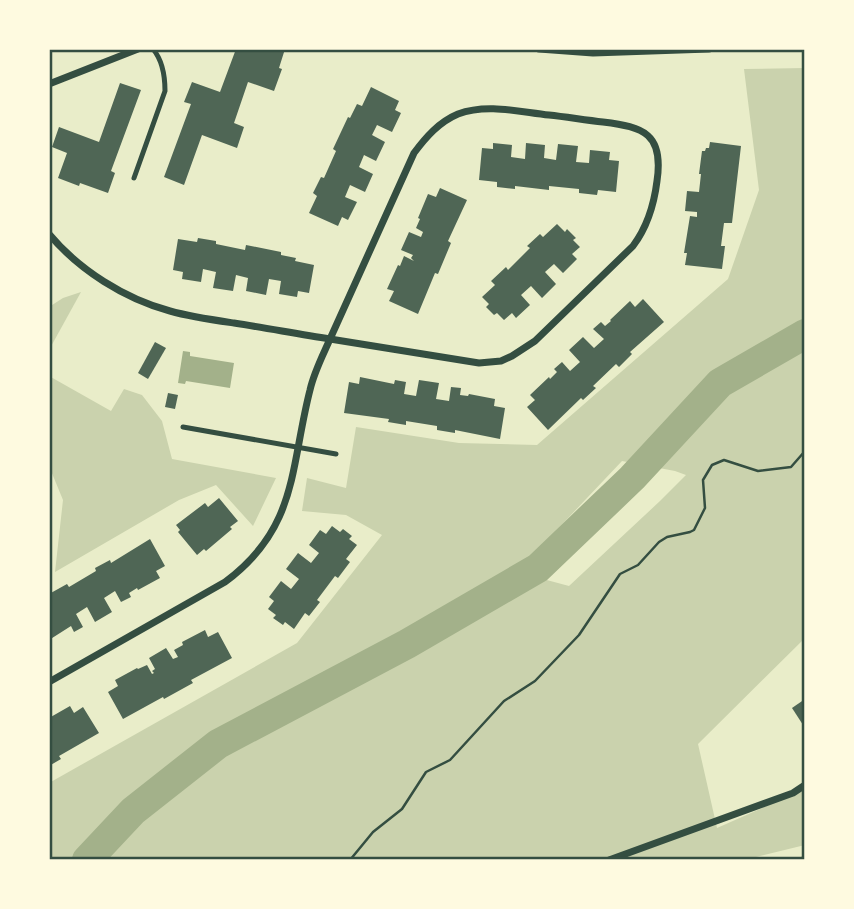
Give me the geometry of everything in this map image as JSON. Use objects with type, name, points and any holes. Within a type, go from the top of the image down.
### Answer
[{"type":"street","points":[[49,84],[138,49]]},
{"type":"street","points":[[539,49],[593,53],[709,49]]},
{"type":"street","points":[[49,234],[67,254],[101,279],[143,301],[170,311],[330,339],[479,363],[501,361],[535,341],[616,264],[641,235],[654,202],[659,169],[657,149],[642,130],[626,125],[492,109],[454,116],[434,129],[415,153],[330,339],[311,386],[286,503],[258,552],[225,582],[49,682]]},
{"type":"street","points":[[609,860],[793,793],[805,785]]},
{"type":"lane","points":[[134,178],[165,91],[165,76],[153,49]]},
{"type":"lane","points":[[183,427],[336,454]]},
{"type":"path","points":[[350,860],[373,832],[402,809],[426,772],[450,760],[504,701],[535,681],[579,635],[620,574],[638,565],[667,537],[694,530],[705,508],[704,480],[712,465],[724,460],[758,471],[791,467],[805,451]]},
{"type":"shaded area","points":[[805,68],[805,638],[698,744],[717,828],[805,789],[805,845],[744,860],[49,860],[49,783],[297,643],[382,535],[346,515],[302,511],[307,478],[346,488],[356,427],[459,443],[537,445],[728,279],[759,190],[744,69]],"holes":[[[622,461],[686,475],[569,586],[517,572]]]},
{"type":"shaded area","points":[[81,292],[49,350],[49,307],[63,298]]},
{"type":"shaded area","points":[[183,351],[190,352],[190,356],[234,363],[230,388],[186,381],[185,384],[178,383]]},
{"type":"shaded area","points":[[49,376],[111,411],[124,389],[142,395],[162,421],[172,459],[276,478],[253,526],[216,485],[179,500],[55,572],[63,500],[49,466]]},
{"type":"building","points":[[236,49],[285,49],[279,68],[282,69],[274,91],[248,82],[234,123],[244,127],[237,148],[202,135],[184,185],[164,177],[191,104],[184,102],[192,82],[220,92]]},
{"type":"building","points":[[120,83],[141,90],[111,171],[115,173],[108,193],[58,178],[67,153],[52,147],[59,127],[99,142]]},
{"type":"building","points":[[371,87],[399,101],[395,110],[401,113],[392,132],[377,125],[372,135],[385,142],[376,161],[364,155],[359,167],[373,174],[365,192],[350,185],[345,197],[357,202],[348,220],[342,217],[338,226],[309,213],[317,196],[313,193],[321,177],[324,178],[336,151],[333,149],[348,117],[350,118],[357,104],[362,106]]},
{"type":"building","points":[[710,142],[741,146],[732,223],[724,223],[722,269],[685,265],[687,253],[684,253],[690,216],[697,217],[697,212],[685,211],[687,191],[699,192],[702,151],[709,148]]},
{"type":"building","points":[[493,143],[512,145],[511,157],[525,159],[526,143],[545,145],[544,158],[556,160],[558,144],[578,146],[576,162],[589,163],[590,150],[610,152],[609,160],[619,161],[616,192],[598,190],[597,195],[579,193],[579,189],[549,186],[549,190],[515,186],[515,189],[497,187],[497,182],[479,180],[482,148],[493,149]]},
{"type":"building","points":[[440,188],[467,200],[448,241],[451,243],[438,274],[435,273],[418,314],[389,301],[394,291],[387,289],[404,256],[414,261],[411,258],[413,255],[401,250],[409,232],[421,237],[423,232],[416,228],[420,219],[418,218],[428,194],[436,197]]},
{"type":"building","points":[[557,224],[576,238],[573,240],[580,247],[572,254],[577,259],[563,273],[554,264],[545,272],[556,284],[542,298],[531,286],[521,295],[530,305],[516,318],[512,313],[504,320],[497,313],[494,315],[486,307],[489,304],[482,297],[495,285],[491,281],[506,267],[508,270],[540,234],[543,237]]},
{"type":"building","points":[[198,238],[245,250],[246,245],[281,252],[281,255],[296,258],[295,261],[314,265],[309,293],[298,291],[297,297],[279,294],[281,281],[269,279],[266,295],[246,291],[248,278],[236,275],[233,291],[213,288],[216,272],[203,269],[201,282],[182,279],[183,272],[173,270],[178,239],[197,242]]},
{"type":"building","points":[[643,299],[664,322],[630,352],[632,354],[619,367],[616,364],[593,386],[596,388],[583,400],[581,398],[548,430],[527,407],[535,400],[530,395],[557,372],[554,369],[562,362],[570,371],[580,362],[569,350],[583,337],[594,348],[604,339],[593,329],[601,322],[605,326],[630,301],[635,307]]},
{"type":"building","points":[[155,342],[166,348],[148,379],[138,373]]},
{"type":"building","points":[[360,377],[394,384],[395,380],[406,382],[404,394],[416,396],[419,380],[439,383],[436,399],[449,401],[451,387],[461,388],[460,395],[495,399],[494,406],[505,408],[500,439],[455,430],[455,433],[437,430],[437,426],[406,421],[406,425],[388,422],[389,419],[344,413],[349,382],[359,384]]},
{"type":"building","points":[[168,393],[178,395],[175,409],[165,407]]},
{"type":"building","points":[[219,498],[238,521],[206,551],[204,549],[197,555],[178,532],[180,530],[176,525],[205,503],[208,507]]},
{"type":"building","points":[[332,526],[340,532],[343,529],[352,536],[349,539],[357,545],[346,559],[350,562],[338,578],[335,576],[309,616],[305,613],[294,629],[285,622],[283,625],[273,618],[276,615],[268,609],[274,601],[269,597],[281,581],[291,589],[299,579],[286,569],[298,553],[311,563],[319,553],[309,545],[320,530],[326,534]]},
{"type":"building","points":[[150,539],[165,566],[156,571],[160,578],[138,590],[137,588],[129,593],[131,597],[121,602],[115,591],[104,598],[112,612],[95,622],[87,607],[76,614],[83,627],[74,632],[71,626],[49,640],[49,594],[67,584],[69,587],[96,571],[95,568],[110,560],[111,563]]},
{"type":"building","points":[[205,630],[208,637],[218,632],[232,658],[191,680],[193,683],[123,719],[108,692],[118,686],[115,680],[147,665],[152,674],[154,673],[152,671],[155,669],[149,658],[166,648],[173,659],[178,657],[174,650],[183,645],[182,642]]},
{"type":"building","points":[[805,699],[805,728],[792,708]]},
{"type":"building","points":[[70,706],[74,713],[83,707],[99,733],[59,756],[61,759],[49,766],[49,718]]},
{"type":"waterway","points":[[87,860],[133,811],[218,744],[407,644],[538,568],[632,478],[720,383],[805,334]]},
{"type":"railway","points":[[800,860],[805,858]]}]
